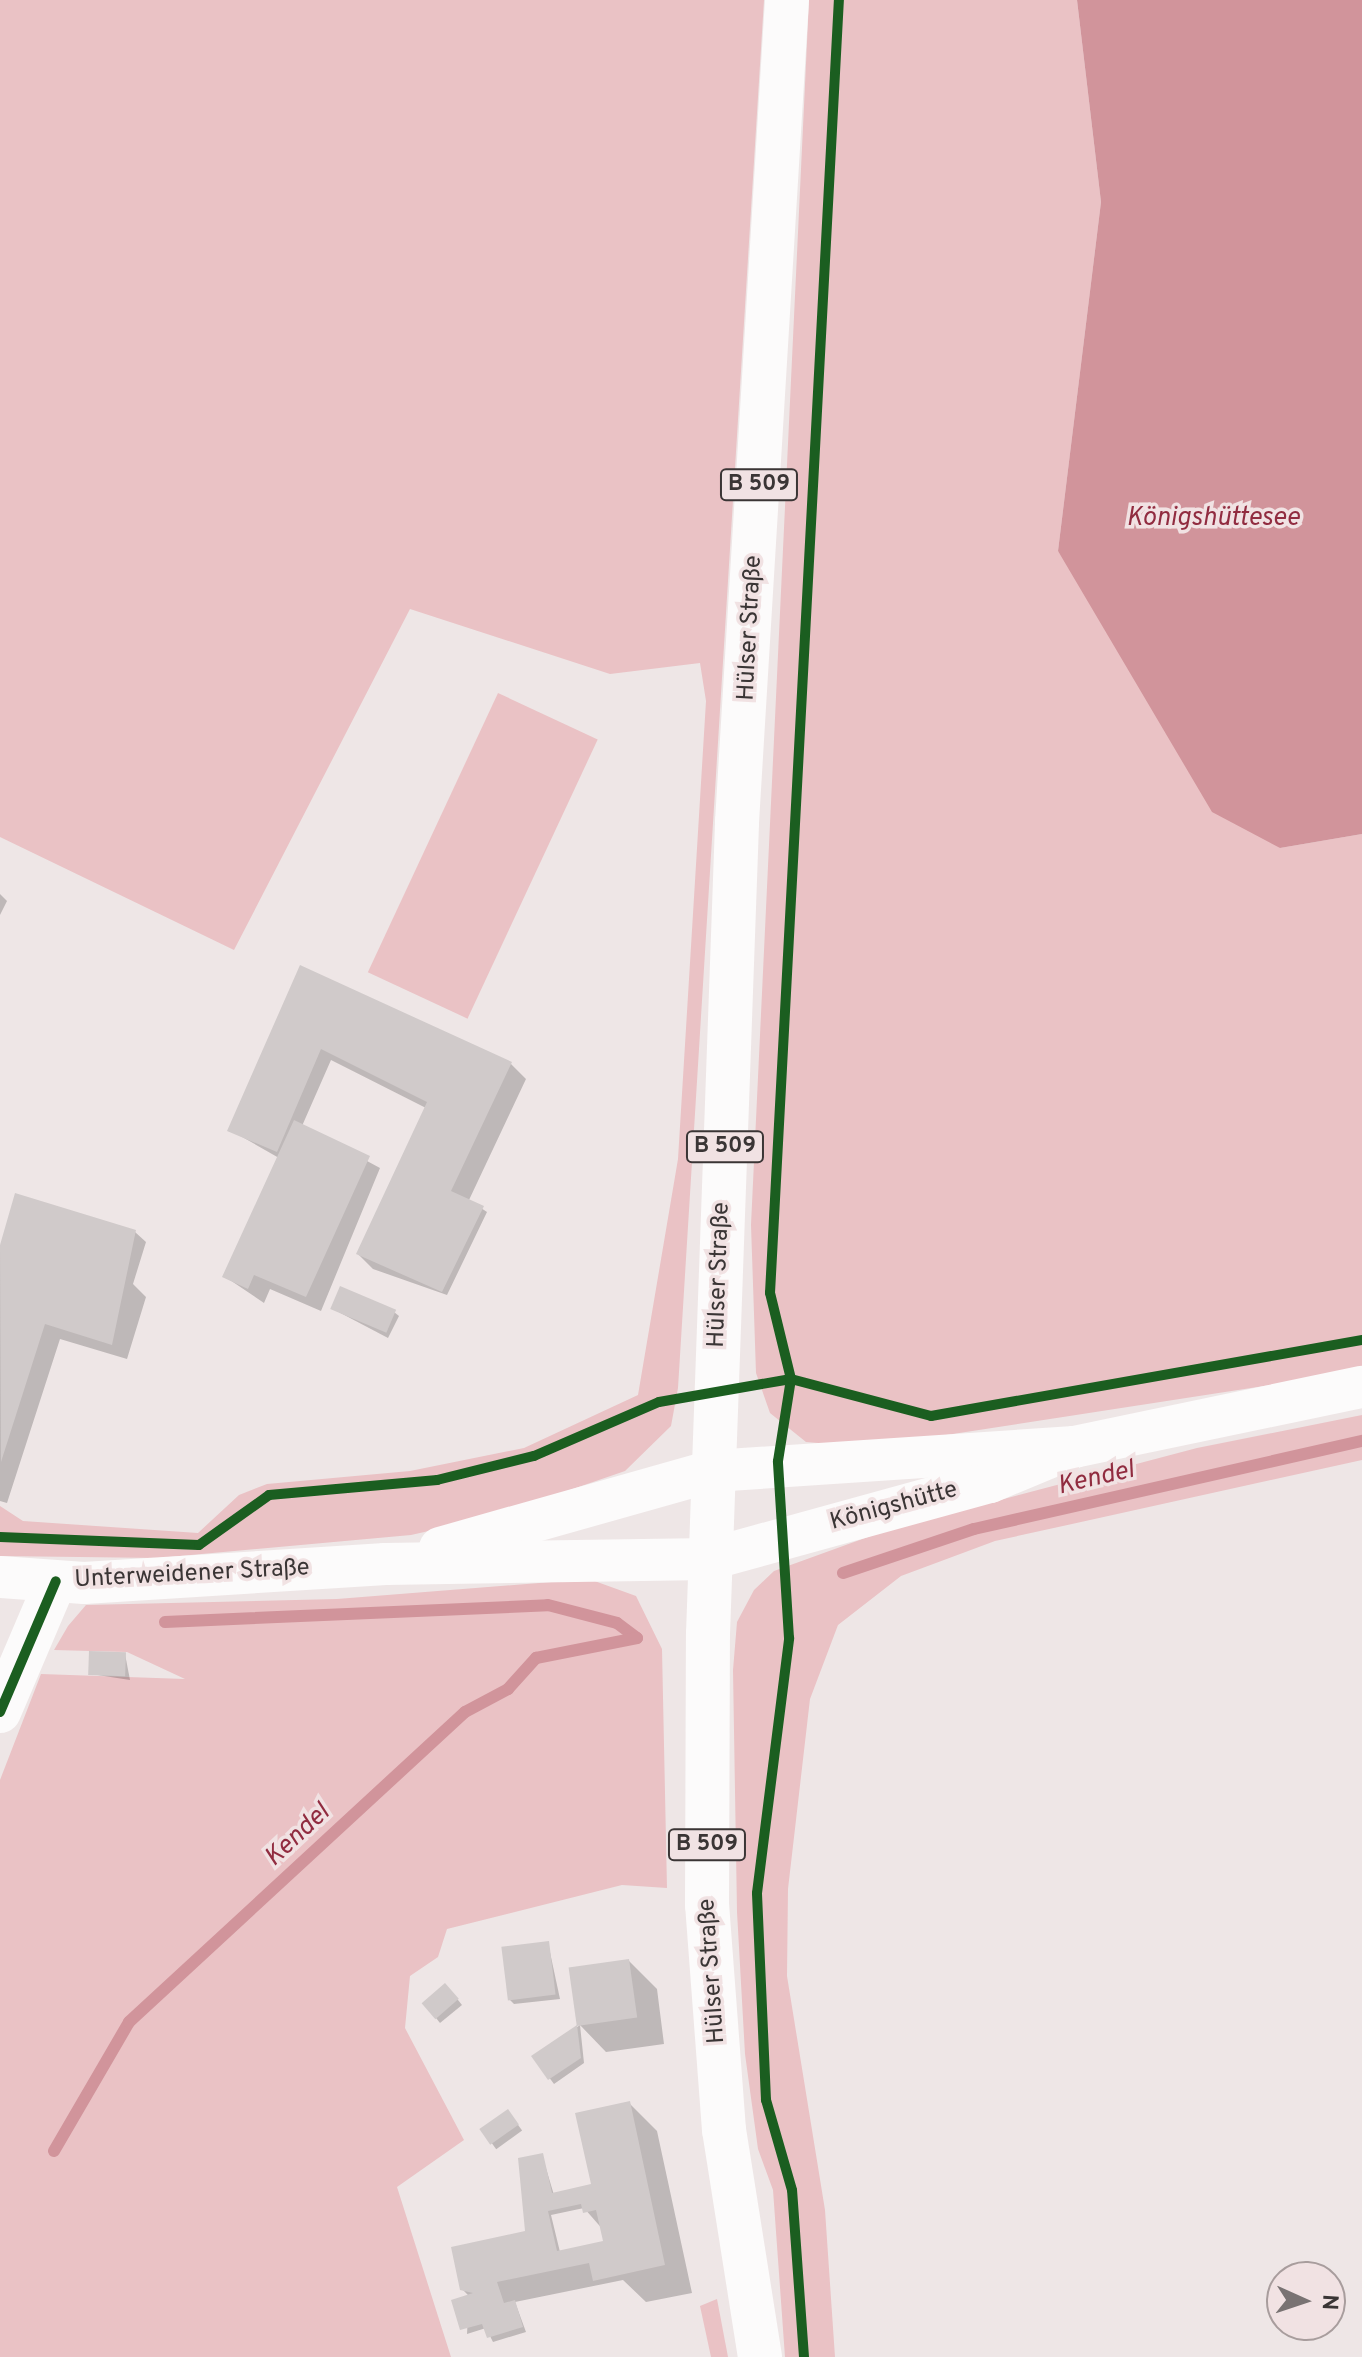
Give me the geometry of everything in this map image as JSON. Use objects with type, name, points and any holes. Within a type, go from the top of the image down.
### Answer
[{"type":"main road","name":"Hülser Straße","points":[[760,2357],[724,2130],[707,1905],[710,1559],[737,822],[787,0]]},
{"type":"street","name":"Königshütte","points":[[713,1471],[1074,1447],[1362,1387]]},
{"type":"street","name":"Königshütte","points":[[710,1559],[990,1482],[1074,1447]]},
{"type":"street","name":"Unterweidener Straße","points":[[385,1564],[713,1471]]},
{"type":"street","name":"Unterweidener Straße","points":[[0,1577],[56,1581],[385,1564],[710,1559]]},
{"type":"street","points":[[0,1712],[56,1581]]},
{"type":"shaded area","points":[[0,0],[764,0],[678,1388],[671,1426],[625,1471],[491,1517],[411,1535],[158,1558],[0,1556],[0,1506],[23,1521],[198,1533],[239,1495],[267,1484],[410,1471],[524,1448],[638,1395],[678,1159],[706,701],[700,663],[610,674],[410,609],[234,950],[0,837]]},
{"type":"shaded area","points":[[809,0],[1077,0],[1101,202],[1058,551],[1280,848],[1362,834],[1362,1371],[868,1447],[806,1442],[770,1413],[756,1373],[751,1225]]},
{"type":"shaded area","points":[[498,693],[598,739],[468,1019],[368,972]]},
{"type":"shaded area","points":[[1362,1415],[1362,1460],[995,1541],[901,1576],[838,1625],[810,1699],[788,1889],[787,1976],[825,2210],[835,2357],[785,2357],[773,2190],[758,2149],[745,2054],[737,1912],[733,1670],[737,1622],[754,1590],[774,1571],[890,1529],[1197,1448]]},
{"type":"shaded area","points":[[589,1579],[636,1596],[662,1649],[667,1888],[622,1885],[447,1929],[438,1957],[410,1976],[405,2028],[464,2140],[397,2187],[451,2357],[0,2357],[0,1780],[41,1674],[185,1679],[127,1652],[54,1650],[68,1626],[86,1605],[337,1599]]},
{"type":"shaded area","points":[[717,2299],[728,2357],[711,2357],[700,2306]]},
{"type":"water","name":"Königshüttesee","points":[[1077,0],[1362,0],[1362,834],[1280,848],[1212,812],[1058,551],[1101,202]]},
{"type":"building","points":[[300,965],[512,1062],[451,1191],[484,1206],[442,1292],[356,1254],[427,1102],[321,1049],[277,1152],[227,1131]]},
{"type":"building","points":[[294,1120],[370,1156],[306,1297],[254,1275],[248,1289],[222,1277]]},
{"type":"building","points":[[15,1193],[136,1230],[112,1345],[45,1324],[1,1462],[0,1245]]},
{"type":"building","points":[[340,1286],[396,1310],[386,1333],[330,1309]]},
{"type":"building","points":[[89,1651],[126,1652],[125,1676],[88,1675]]},
{"type":"building","points":[[549,1941],[556,1995],[508,2000],[501,1947]]},
{"type":"building","points":[[629,1959],[637,2017],[577,2026],[569,1967]]},
{"type":"building","points":[[445,1983],[459,1999],[435,2019],[422,2003]]},
{"type":"building","points":[[577,2025],[581,2058],[548,2080],[531,2056]]},
{"type":"building","points":[[630,2101],[665,2265],[593,2281],[589,2263],[497,2282],[504,2303],[515,2300],[523,2327],[487,2338],[482,2324],[460,2330],[451,2300],[473,2293],[460,2290],[451,2247],[525,2231],[518,2158],[543,2153],[552,2193],[591,2184],[575,2113]],"holes":[[[581,2204],[583,2213],[596,2210],[603,2241],[557,2251],[548,2211]]]},
{"type":"building","points":[[508,2109],[519,2125],[490,2145],[479,2129]]},
{"type":"waterway","name":"Kendel","points":[[843,1573],[974,1529],[1362,1441]]},
{"type":"waterway","points":[[165,1622],[548,1605],[617,1623],[637,1638]]},
{"type":"waterway","name":"Kendel","points":[[54,2151],[129,2022],[465,1712],[508,1689],[536,1658],[637,1638]]},
{"type":"cycle path","points":[[804,2357],[792,2190],[766,2100],[757,1893],[789,1638],[778,1461],[791,1379],[770,1293],[839,0]]},
{"type":"cycle path","points":[[0,1537],[199,1545],[269,1495],[437,1480],[534,1456],[659,1402],[791,1379],[931,1416],[1362,1340]]},
{"type":"cycle path","points":[[0,1712],[56,1581]]}]
